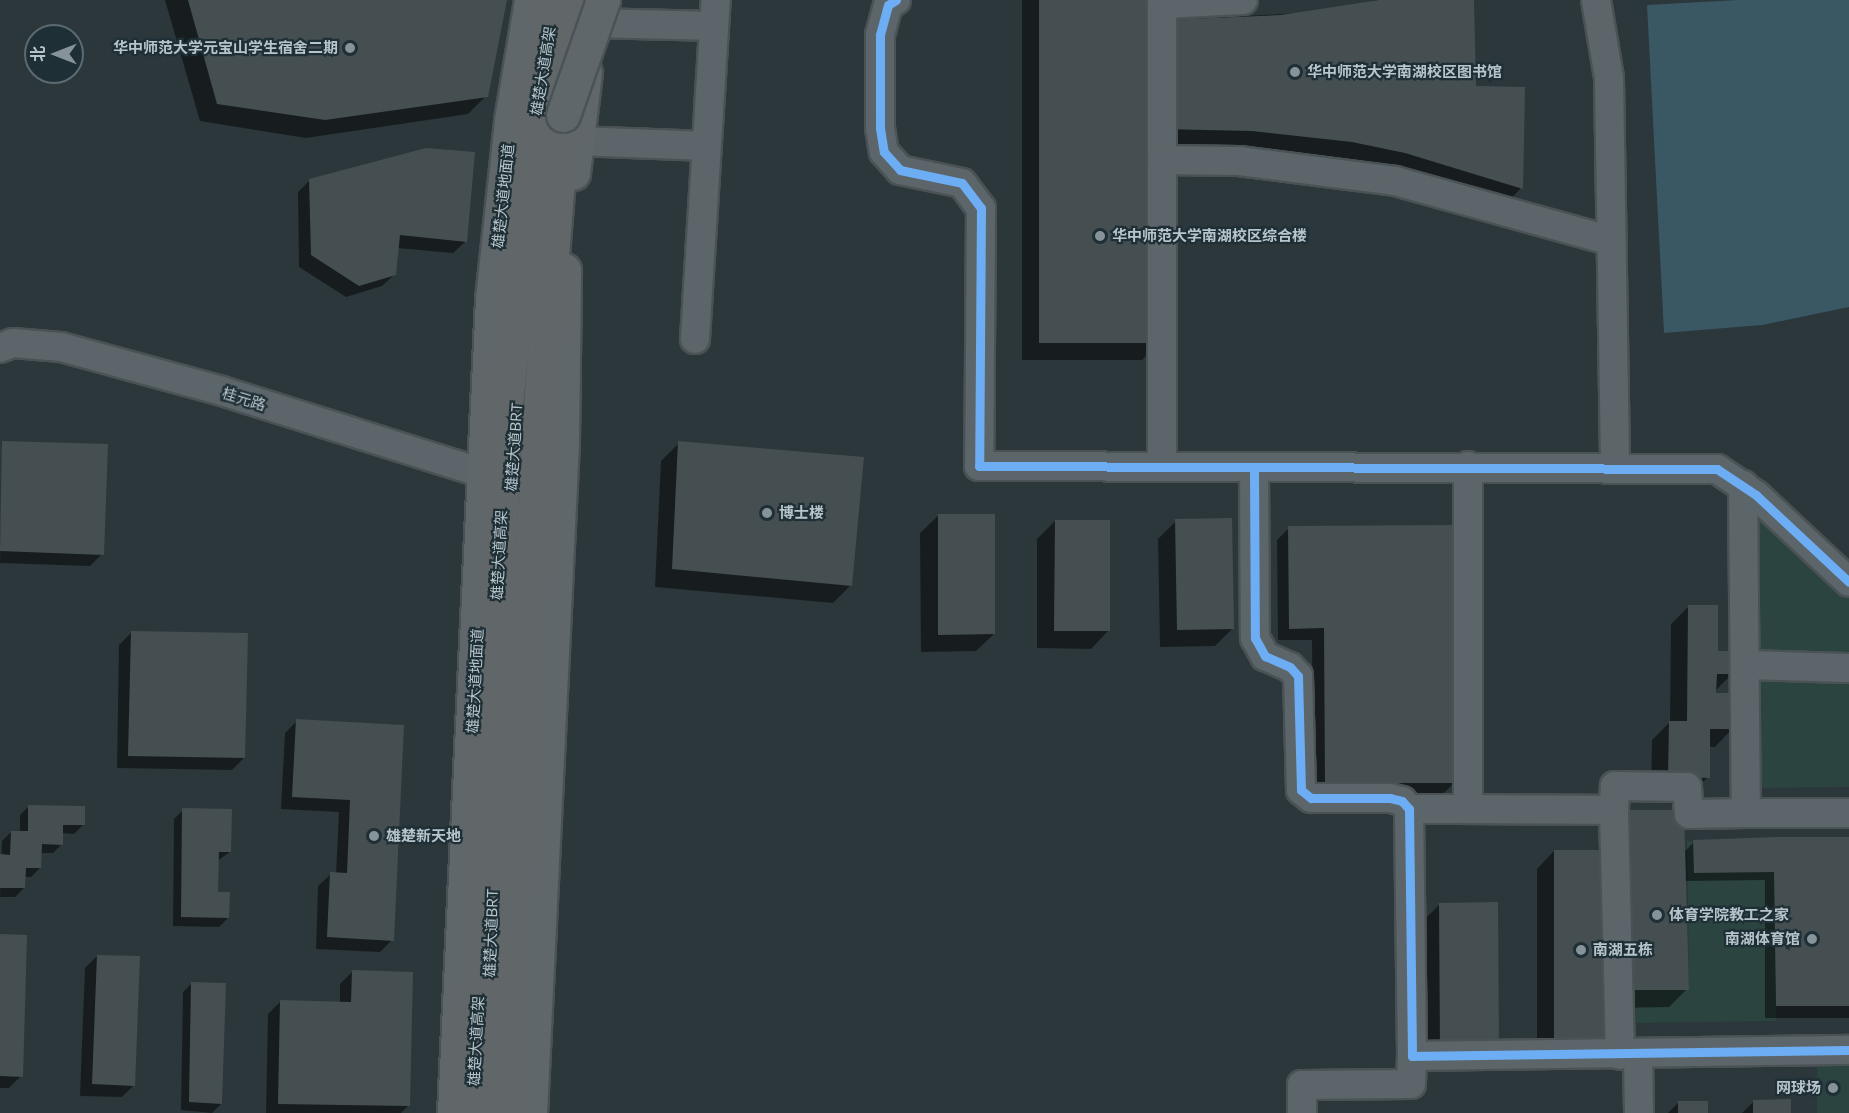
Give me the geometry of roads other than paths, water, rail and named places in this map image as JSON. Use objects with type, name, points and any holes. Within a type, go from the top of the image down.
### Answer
[{"type":"highway","name":"雄楚大道高架","points":[[473,1113],[506,404],[535,120],[554,0]]},
{"type":"highway","name":"雄楚大道高架","points":[[501,1113],[538,440],[570,128]]},
{"type":"main road","name":"雄楚大道地面道","points":[[454,1113],[492,298],[511,120],[531,0]]},
{"type":"main road","points":[[530,1113],[561,454],[565,243],[570,128],[594,6]]},
{"type":"street","name":"雄楚大道BRT","points":[[486,1113],[496,730],[517,405],[547,118],[567,0]]},
{"type":"street","points":[[896,0],[888,5],[880,35],[880,128],[884,152],[900,170],[962,183],[981,208],[988,419],[979,466],[1615,466],[1717,469],[1743,485],[1849,582]]},
{"type":"street","points":[[1161,467],[1161,2],[1244,0]]},
{"type":"street","points":[[1596,0],[1609,78],[1615,466]]},
{"type":"street","points":[[594,6],[715,13],[694,339]]},
{"type":"street","points":[[570,128],[706,146]]},
{"type":"street","points":[[1161,160],[1239,161],[1324,169],[1395,181],[1611,241]]},
{"type":"street","points":[[1562,226],[1585,220],[1603,203],[1610,186]]},
{"type":"street","name":"桂元路","points":[[0,348],[13,343],[61,346],[222,392],[485,474]]},
{"type":"street","points":[[1468,466],[1468,809]]},
{"type":"street","points":[[1254,467],[1255,638],[1265,656],[1290,667],[1298,676],[1301,790],[1311,798],[1390,798],[1402,801],[1409,809],[1411,1084],[1302,1085],[1302,1113]]},
{"type":"street","points":[[1743,485],[1746,813]]},
{"type":"street","points":[[1745,665],[1849,668]]},
{"type":"street","points":[[1639,1113],[1629,1055],[1614,810],[1615,786],[1687,787],[1689,814],[1849,813]]},
{"type":"street","points":[[1409,809],[1614,810]]},
{"type":"street","points":[[1412,1056],[1629,1055],[1849,1050]]},
{"type":"water","points":[[1738,0],[1849,0],[1849,307],[1762,325],[1664,333],[1647,5]]},
{"type":"place","name":"华中师范大学元宝山学生宿舍二期","points":[[350,48]]},
{"type":"place","name":"华中师范大学南湖校区图书馆","points":[[1295,72]]},
{"type":"place","name":"华中师范大学南湖校区综合楼","points":[[1100,236]]},
{"type":"place","name":"博士楼","points":[[767,513]]},
{"type":"place","name":"雄楚新天地","points":[[374,836]]},
{"type":"place","name":"体育学院教工之家","points":[[1657,915]]},
{"type":"place","name":"南湖体育馆","points":[[1812,939]]},
{"type":"place","name":"南湖五栋","points":[[1581,950]]},
{"type":"place","name":"网球场","points":[[1833,1088]]}]
